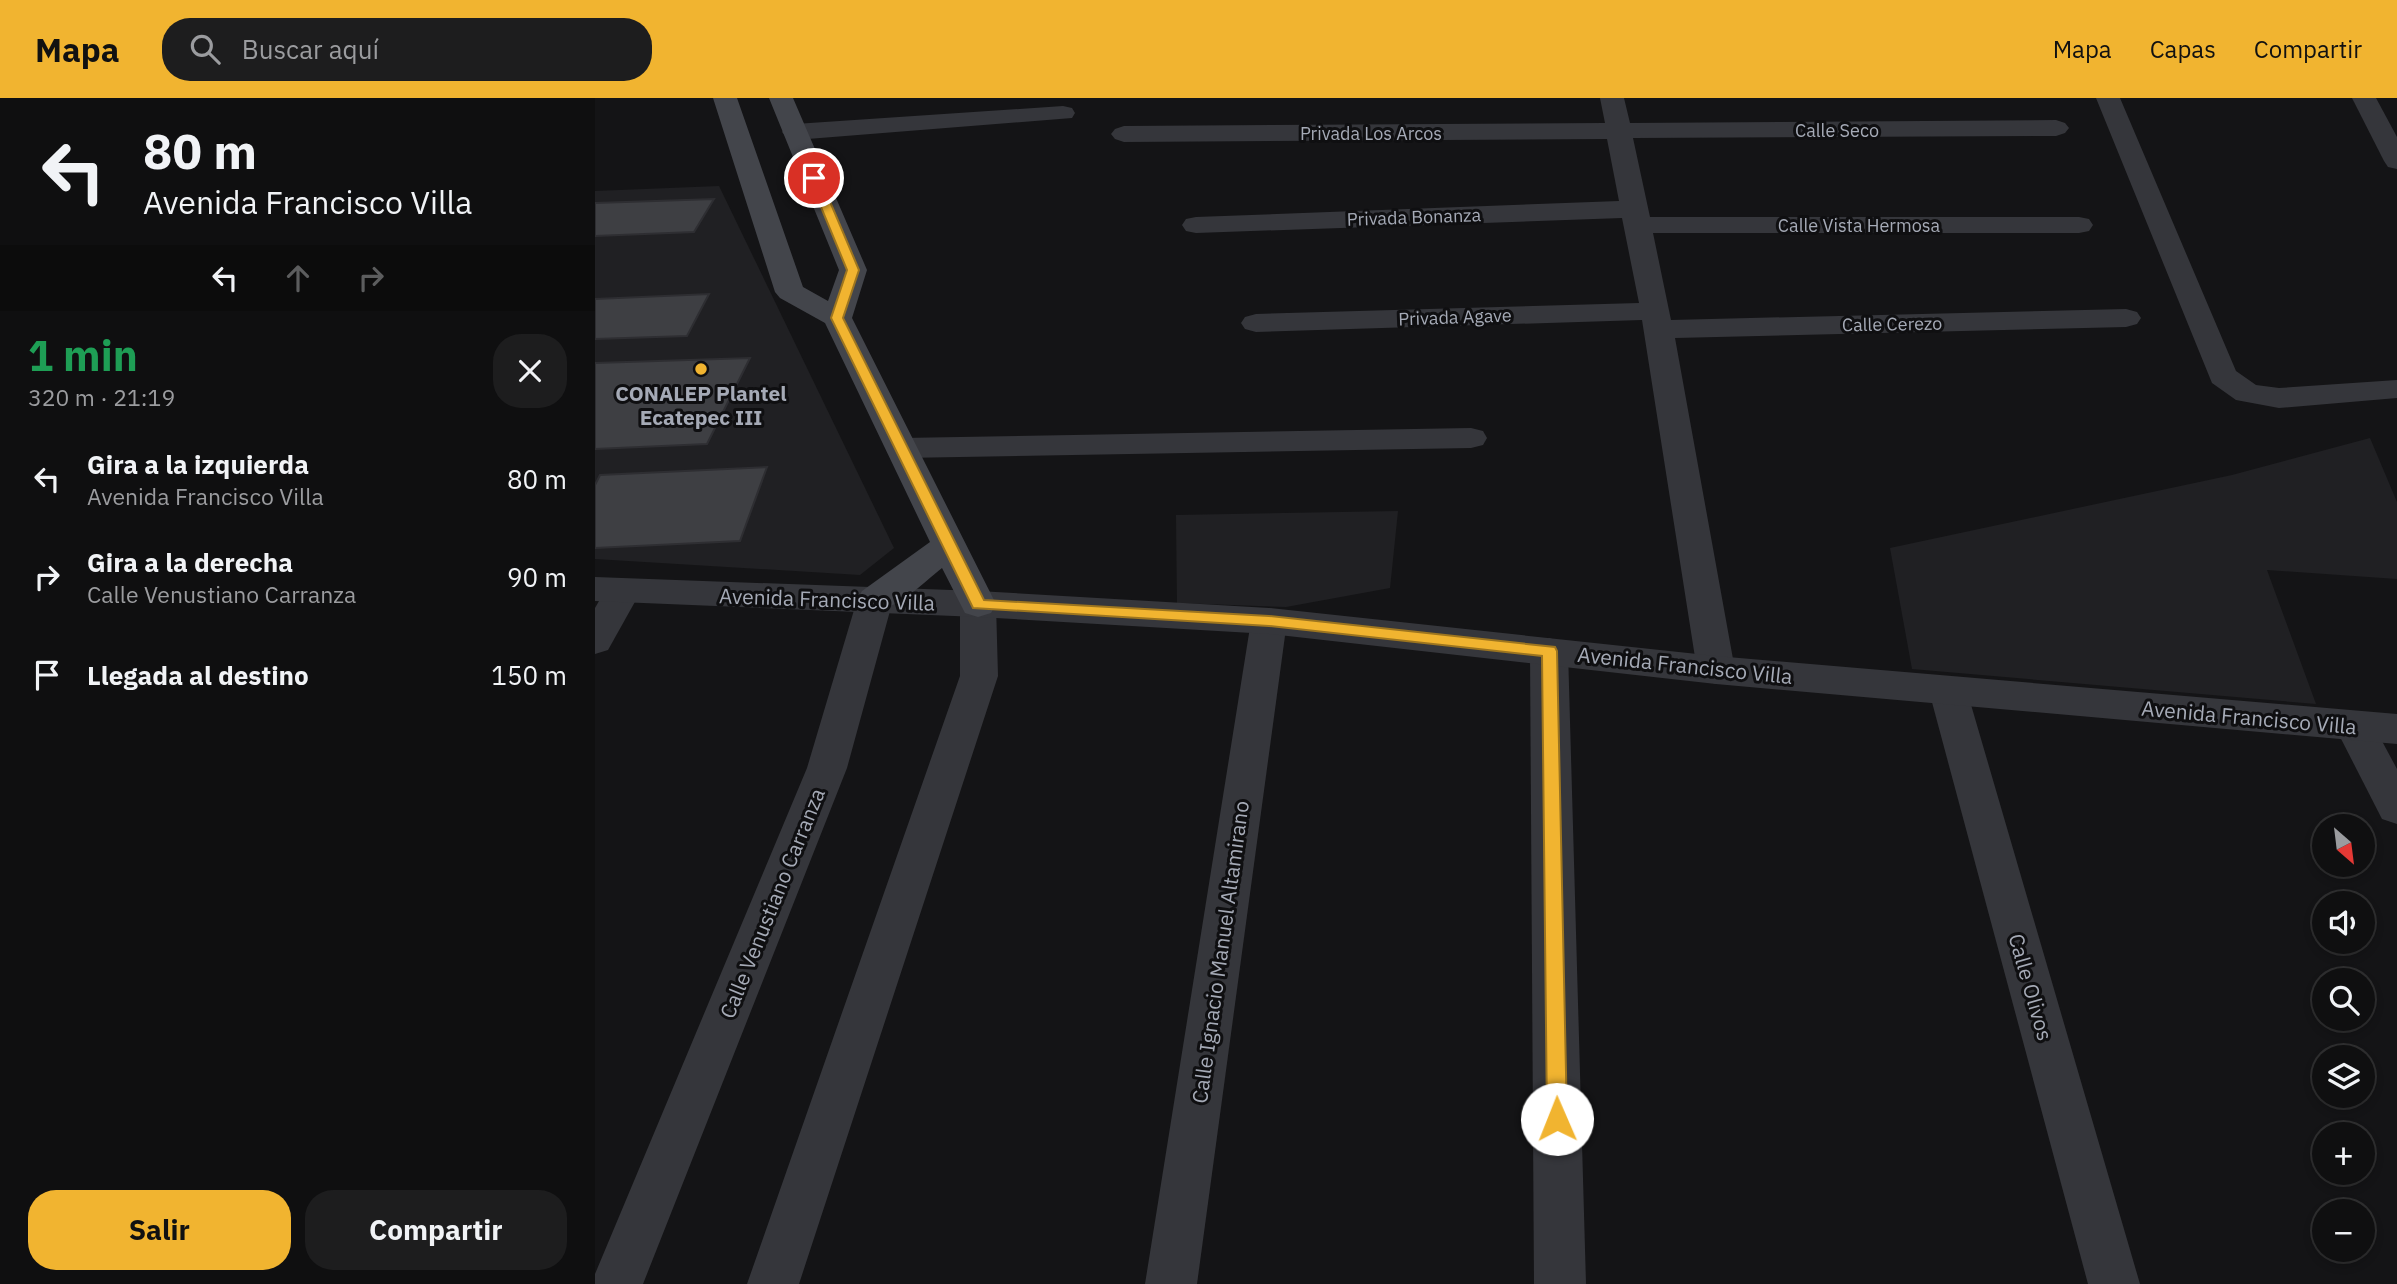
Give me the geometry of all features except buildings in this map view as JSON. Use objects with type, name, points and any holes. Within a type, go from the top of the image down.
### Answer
[{"type":"main road","points":[[725,98],[790,292],[837,318],[978,604]]},
{"type":"main road","points":[[781,98],[853,270],[837,318]]},
{"type":"main road","points":[[876,600],[948,546]]},
{"type":"street","points":[[1612,98],[1657,320],[1716,670]]},
{"type":"street","points":[[2108,98],[2223,376],[2247,393],[2279,398],[2397,389]]},
{"type":"street","points":[[2364,98],[2397,160]]},
{"type":"street","points":[[795,132],[1063,113]]},
{"type":"street","name":"Calle Seco","points":[[1618,131],[2056,128]]},
{"type":"street","name":"Privada Los Arcos","points":[[1124,134],[1618,131]]},
{"type":"street","name":"Privada Bonanza","points":[[1196,225],[1636,217]]},
{"type":"street","name":"Calle Vista Hermosa","points":[[1636,217],[2078,225]]},
{"type":"street","name":"Calle Cerezo","points":[[1657,320],[2126,318]]},
{"type":"street","name":"Privada Agave","points":[[1256,323],[1657,320]]},
{"type":"street","points":[[902,448],[1471,438]]},
{"type":"street","points":[[595,641],[609,590]]},
{"type":"street","name":"Avenida Francisco Villa","points":[[609,590],[978,604],[1269,621],[1716,670],[2397,729]]},
{"type":"street","name":"Calle Venustiano Carranza","points":[[617,1284],[827,768],[876,600]]},
{"type":"street","points":[[773,1284],[979,676],[978,604]]},
{"type":"street","name":"Calle Ignacio Manuel Altamirano","points":[[1171,1284],[1269,621]]},
{"type":"street","points":[[1549,651],[1560,1284]]},
{"type":"street","name":"Calle Olivos","points":[[1948,691],[2114,1284]]},
{"type":"street","points":[[2355,727],[2397,808]]},
{"type":"shaded area","name":"CONALEP Plantel Ecatepec III","points":[[719,186],[894,548],[860,575],[595,559],[595,191]]},
{"type":"shaded area","points":[[2370,438],[2397,502],[2397,579],[2267,570],[2316,704],[1912,669],[1890,548],[2232,475]]},
{"type":"shaded area","points":[[1398,511],[1390,588],[1286,607],[1177,603],[1176,515]]},
{"type":"place","name":"CONALEP Plantel Ecatepec III","points":[[701,369]]},
{"type":"route","points":[[814,178],[853,270],[837,318],[978,604],[1269,621],[1549,651],[1557,1119]]}]
